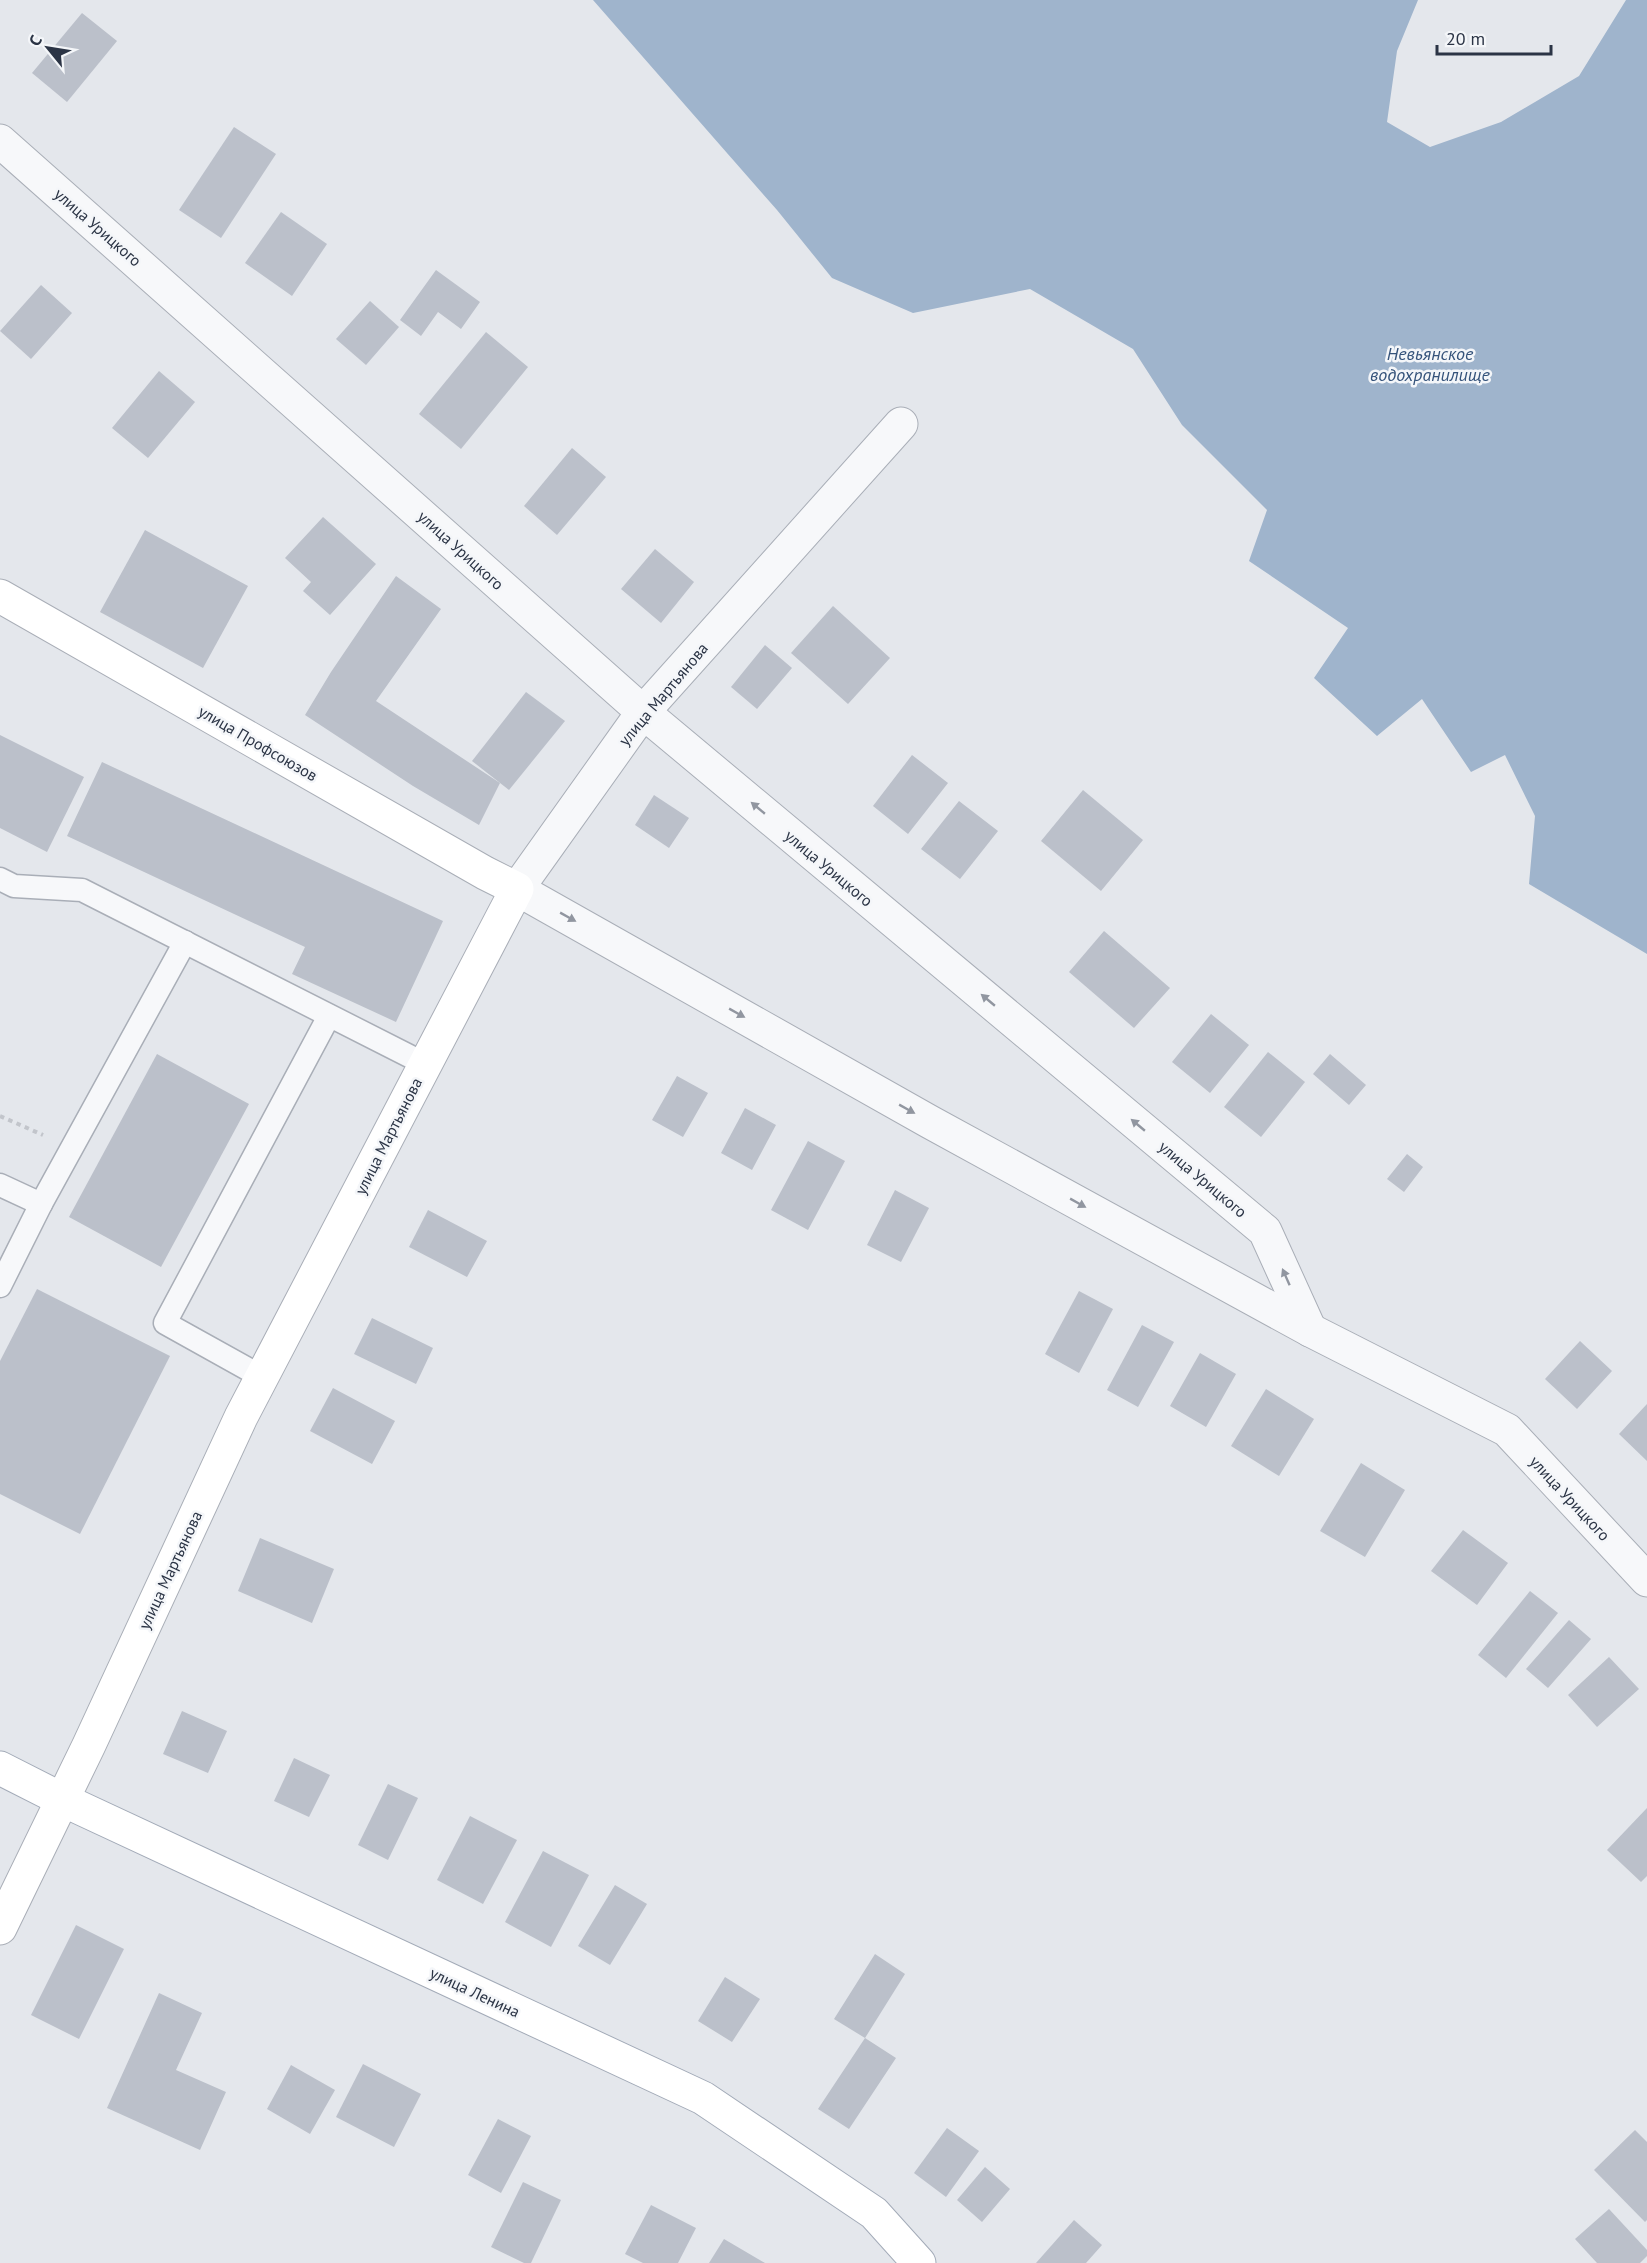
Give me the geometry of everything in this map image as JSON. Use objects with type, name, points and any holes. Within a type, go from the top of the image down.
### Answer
[{"type":"street","name":"улица Урицкого","points":[[0,141],[643,712],[1265,1231],[1310,1330],[1507,1430],[1647,1581]]},
{"type":"street","name":"улица Мартьянова","points":[[0,1928],[63,1800],[242,1417],[517,889],[643,712],[902,424]]},
{"type":"street","name":"улица Профсоюзов","points":[[0,596],[517,889]]},
{"type":"street","points":[[517,889],[941,1128],[1310,1330]]},
{"type":"street","name":"улица Ленина","points":[[0,1768],[63,1800],[703,2098],[874,2213],[919,2263]]},
{"type":"lane","points":[[0,879],[14,886],[82,890],[425,1064]]},
{"type":"lane","points":[[0,1286],[41,1203],[185,942]]},
{"type":"lane","points":[[262,1377],[165,1323],[329,1016]]},
{"type":"lane","points":[[0,1185],[41,1203]]},
{"type":"path","points":[[0,1116],[71,1149]]},
{"type":"water","name":"Невьянское водохранилище","points":[[593,0],[1418,0],[1397,51],[1387,122],[1430,147],[1501,122],[1579,76],[1626,0],[1647,0],[1647,954],[1529,884],[1535,816],[1505,755],[1471,772],[1422,699],[1377,736],[1314,678],[1348,628],[1249,561],[1267,510],[1182,425],[1133,349],[1030,289],[913,313],[832,278],[777,210]]},
{"type":"building","points":[[82,13],[117,41],[67,102],[32,73]]},
{"type":"building","points":[[234,127],[276,154],[221,238],[179,210]]},
{"type":"building","points":[[281,212],[327,244],[292,296],[245,263]]},
{"type":"building","points":[[436,270],[480,302],[461,329],[438,312],[421,336],[400,320]]},
{"type":"building","points":[[41,285],[72,313],[31,359],[0,331]]},
{"type":"building","points":[[370,301],[399,327],[366,365],[336,339]]},
{"type":"building","points":[[486,332],[528,367],[461,449],[419,414]]},
{"type":"building","points":[[159,371],[195,402],[148,458],[112,428]]},
{"type":"building","points":[[572,448],[606,477],[557,535],[524,506]]},
{"type":"building","points":[[323,517],[376,564],[330,615],[303,591],[311,582],[285,558]]},
{"type":"building","points":[[145,530],[248,586],[203,668],[100,612]]},
{"type":"building","points":[[655,549],[694,582],[661,623],[621,589]]},
{"type":"building","points":[[396,576],[441,609],[376,701],[500,783],[479,825],[413,786],[305,715]]},
{"type":"building","points":[[833,606],[890,658],[848,704],[791,653]]},
{"type":"building","points":[[765,645],[792,668],[757,709],[731,687]]},
{"type":"building","points":[[526,692],[565,721],[509,790],[472,761]]},
{"type":"building","points":[[0,735],[84,777],[47,852],[0,828]]},
{"type":"building","points":[[912,755],[948,783],[908,834],[873,806]]},
{"type":"building","points":[[102,762],[443,921],[396,1022],[292,974],[305,947],[67,836]]},
{"type":"building","points":[[1083,790],[1143,840],[1101,891],[1041,841]]},
{"type":"building","points":[[654,795],[689,818],[669,848],[635,825]]},
{"type":"building","points":[[959,801],[998,831],[960,879],[921,849]]},
{"type":"building","points":[[1104,931],[1170,988],[1134,1028],[1069,972]]},
{"type":"building","points":[[1211,1014],[1249,1045],[1210,1093],[1172,1062]]},
{"type":"building","points":[[1268,1052],[1305,1082],[1261,1137],[1224,1107]]},
{"type":"building","points":[[157,1054],[249,1104],[161,1267],[69,1217]]},
{"type":"building","points":[[1330,1054],[1366,1085],[1349,1105],[1313,1074]]},
{"type":"building","points":[[677,1076],[708,1093],[683,1137],[652,1120]]},
{"type":"building","points":[[745,1108],[776,1125],[752,1170],[721,1153]]},
{"type":"building","points":[[808,1141],[845,1161],[808,1230],[771,1210]]},
{"type":"building","points":[[1407,1154],[1423,1167],[1404,1192],[1387,1179]]},
{"type":"building","points":[[895,1190],[929,1208],[901,1262],[867,1245]]},
{"type":"building","points":[[428,1210],[487,1241],[467,1277],[409,1247]]},
{"type":"building","points":[[37,1289],[170,1356],[80,1534],[0,1494],[0,1361]]},
{"type":"building","points":[[1079,1291],[1113,1309],[1079,1373],[1045,1354]]},
{"type":"building","points":[[372,1318],[433,1348],[416,1384],[354,1354]]},
{"type":"building","points":[[1142,1325],[1174,1342],[1138,1407],[1107,1390]]},
{"type":"building","points":[[1580,1341],[1612,1371],[1577,1409],[1545,1379]]},
{"type":"building","points":[[1200,1353],[1236,1374],[1206,1427],[1170,1406]]},
{"type":"building","points":[[333,1388],[395,1421],[372,1464],[310,1431]]},
{"type":"building","points":[[1266,1389],[1314,1419],[1279,1476],[1231,1446]]},
{"type":"building","points":[[1647,1404],[1647,1461],[1619,1434]]},
{"type":"building","points":[[1361,1463],[1405,1490],[1365,1557],[1320,1531]]},
{"type":"building","points":[[1463,1530],[1508,1563],[1477,1605],[1431,1571]]},
{"type":"building","points":[[260,1538],[334,1569],[312,1623],[238,1591]]},
{"type":"building","points":[[1530,1591],[1558,1613],[1506,1678],[1478,1655]]},
{"type":"building","points":[[1569,1620],[1591,1639],[1548,1688],[1526,1669]]},
{"type":"building","points":[[1609,1657],[1639,1689],[1597,1727],[1568,1695]]},
{"type":"building","points":[[182,1711],[227,1731],[208,1773],[163,1754]]},
{"type":"building","points":[[294,1758],[330,1775],[309,1817],[274,1801]]},
{"type":"building","points":[[388,1784],[418,1798],[388,1860],[358,1845]]},
{"type":"building","points":[[1647,1808],[1647,1876],[1641,1882],[1607,1850]]},
{"type":"building","points":[[470,1816],[517,1840],[483,1904],[437,1880]]},
{"type":"building","points":[[543,1851],[589,1875],[551,1947],[505,1922]]},
{"type":"building","points":[[615,1885],[647,1904],[610,1965],[578,1946]]},
{"type":"building","points":[[76,1925],[124,1949],[79,2039],[31,2015]]},
{"type":"building","points":[[875,1954],[905,1974],[865,2038],[834,2019]]},
{"type":"building","points":[[725,1977],[760,1999],[732,2042],[698,2021]]},
{"type":"building","points":[[159,1993],[202,2013],[176,2070],[226,2092],[200,2150],[107,2108]]},
{"type":"building","points":[[865,2038],[896,2058],[849,2129],[818,2109]]},
{"type":"building","points":[[363,2064],[421,2094],[394,2147],[336,2117]]},
{"type":"building","points":[[291,2065],[335,2090],[310,2134],[267,2109]]},
{"type":"building","points":[[498,2119],[531,2136],[501,2193],[468,2175]]},
{"type":"building","points":[[947,2128],[979,2151],[946,2197],[914,2173]]},
{"type":"building","points":[[1635,2130],[1647,2142],[1647,2220],[1645,2222],[1594,2170]]},
{"type":"building","points":[[985,2167],[1010,2189],[982,2222],[957,2200]]},
{"type":"building","points":[[523,2182],[561,2200],[531,2263],[524,2263],[491,2247]]},
{"type":"building","points":[[651,2205],[696,2228],[678,2263],[643,2263],[625,2254]]},
{"type":"building","points":[[1609,2209],[1647,2250],[1647,2256],[1640,2263],[1597,2263],[1575,2239]]},
{"type":"building","points":[[1074,2220],[1102,2245],[1086,2263],[1036,2263]]},
{"type":"building","points":[[724,2239],[765,2263],[709,2263]]}]
